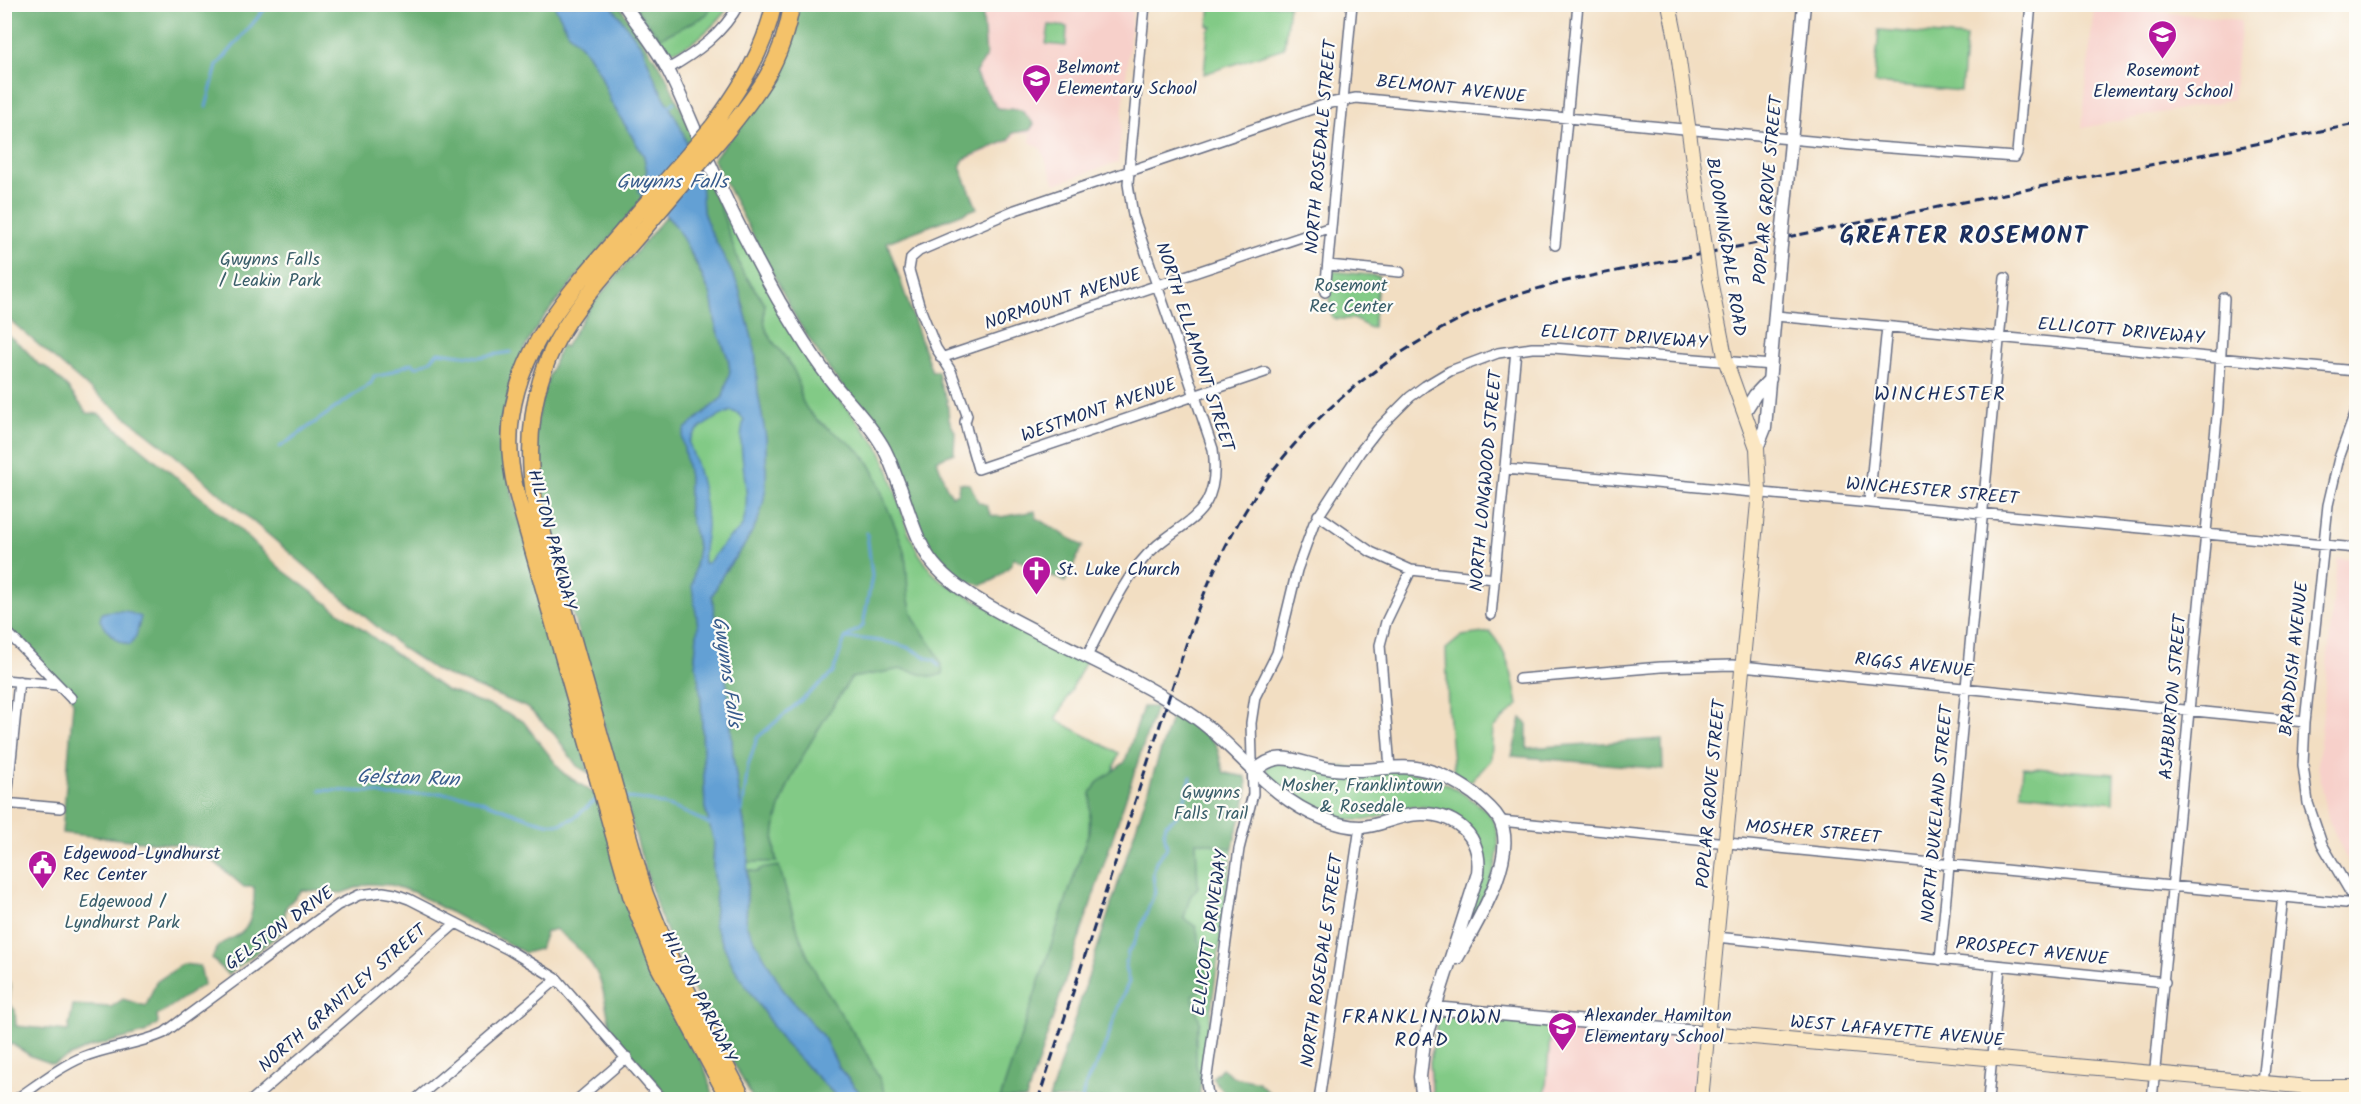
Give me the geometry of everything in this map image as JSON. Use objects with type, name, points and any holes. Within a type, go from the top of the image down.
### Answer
[{"type":"main road","name":"HILTON PARKWAY","points":[[718,132],[764,41],[774,4]]},
{"type":"main road","name":"HILTON PARKWAY","points":[[729,1100],[655,957],[631,897],[622,840],[513,480],[510,452],[511,424],[515,396],[534,344],[565,301],[644,217],[718,132],[755,96],[772,70],[782,46],[792,4]]},
{"type":"main road","name":"BLOOMINGDALE ROAD","points":[[1669,4],[1710,280],[1726,362],[1757,448],[1759,492]]},
{"type":"main road","name":"HILTON PARKWAY","points":[[601,766],[535,504],[529,454],[531,426],[535,399],[563,330],[644,217]]},
{"type":"main road","name":"POPLAR GROVE STREET","points":[[1701,1100],[1759,492]]},
{"type":"main road","name":"HILTON PARKWAY","points":[[622,840],[672,961],[744,1100]]},
{"type":"main road","name":"WEST LAFAYETTE AVENUE","points":[[1708,1033],[2264,1083],[2310,1093],[2356,1087]]},
{"type":"main road","points":[[713,1070],[720,1100]]},
{"type":"street","points":[[624,4],[668,69],[718,183],[780,301],[819,365],[884,446],[921,548],[931,562],[953,583],[985,604],[1158,694],[1202,722],[1270,787],[1308,812],[1336,823],[1360,827],[1405,816],[1429,814],[1453,821],[1472,837],[1479,860],[1478,873],[1434,1008],[1421,1061],[1420,1077],[1423,1100]]},
{"type":"street","points":[[668,69],[694,53],[715,36],[739,4]]},
{"type":"street","name":"NORTH ELLAMONT STREET","points":[[1087,656],[1131,574],[1152,551],[1194,519],[1210,498],[1215,475],[1213,449],[1133,215],[1128,183],[1145,4]]},
{"type":"street","name":"NORTH ROSEDALE STREET","points":[[1325,292],[1352,4]]},
{"type":"street","points":[[1555,245],[1578,4]]},
{"type":"street","name":"POPLAR GROVE STREET","points":[[1757,448],[1765,428],[1772,365],[1804,4]]},
{"type":"street","name":"BELMONT AVENUE","points":[[941,358],[920,308],[909,270],[911,258],[919,251],[1015,210],[1343,99],[1356,98],[1689,130],[2015,157],[2031,4]]},
{"type":"street","name":"NORMOUNT AVENUE","points":[[941,358],[1331,227]]},
{"type":"street","points":[[1328,265],[1400,272]]},
{"type":"street","name":"NORTH DUKELAND STREET","points":[[1940,960],[2005,278]]},
{"type":"street","name":"ASHBURTON STREET","points":[[2152,1100],[2165,982],[2222,358],[2224,298]]},
{"type":"street","name":"ELLICOTT DRIVEWAY","points":[[1776,316],[2356,371]]},
{"type":"street","points":[[1869,502],[1887,327]]},
{"type":"street","name":"ELLICOTT DRIVEWAY","points":[[1209,1100],[1206,1083],[1237,862],[1253,794],[1251,723],[1255,697],[1277,653],[1297,570],[1318,515],[1366,444],[1410,397],[1450,371],[1480,359],[1516,350],[1553,348],[1772,365]]},
{"type":"street","name":"NORTH LONGWOOD STREET","points":[[1491,615],[1516,350]]},
{"type":"street","name":"WESTMONT AVENUE","points":[[941,358],[951,371],[967,414],[967,431],[978,469],[1265,372]]},
{"type":"street","points":[[1745,411],[1755,395],[1770,380]]},
{"type":"street","name":"BRADDISH AVENUE","points":[[2356,411],[2331,486],[2305,722],[2303,765],[2308,803],[2327,854],[2356,903]]},
{"type":"street","name":"WINCHESTER STREET","points":[[1505,469],[2356,548]]},
{"type":"street","points":[[1318,515],[1371,552],[1411,570],[1495,579]]},
{"type":"street","points":[[1390,768],[1380,645],[1386,622],[1411,570]]},
{"type":"street","points":[[4,629],[70,698]]},
{"type":"street","name":"RIGGS AVENUE","points":[[1519,679],[1661,667],[1742,666],[2305,722]]},
{"type":"street","points":[[4,680],[58,685]]},
{"type":"street","points":[[4,829],[19,681]]},
{"type":"street","points":[[1254,772],[1263,763],[1288,758],[1329,768],[1353,770],[1419,768],[1446,776],[1486,803],[1501,821],[1504,852],[1499,877],[1470,936],[1444,979]]},
{"type":"street","points":[[6,803],[60,808]]},
{"type":"street","name":"MOSHER STREET","points":[[1501,821],[2356,903]]},
{"type":"street","name":"NORTH ROSEDALE STREET","points":[[1319,1100],[1360,827]]},
{"type":"street","name":"GELSTON DRIVE","points":[[15,1100],[84,1056],[140,1043],[164,1034],[349,899],[372,893],[395,894],[456,923],[556,978],[662,1100]]},
{"type":"street","points":[[2264,1083],[2283,897]]},
{"type":"street","name":"NORTH GRANTLEY STREET","points":[[252,1100],[456,923]]},
{"type":"street","name":"PROSPECT AVENUE","points":[[1716,936],[2000,967],[2165,982]]},
{"type":"street","points":[[1988,1100],[2000,967]]},
{"type":"street","points":[[415,1100],[556,978]]},
{"type":"street","name":"WEST LAFAYETTE AVENUE","points":[[1434,1008],[1708,1033]]},
{"type":"street","points":[[577,1100],[627,1057]]},
{"type":"shaded area","name":"Belmont Elementary School","points":[[975,5],[1133,5],[1118,162],[1055,184],[1041,149],[1030,142],[1031,133],[1016,134],[1012,141],[959,163]]},
{"type":"shaded area","name":"Rosemont Elementary School","points":[[2094,5],[2241,20],[2233,99],[2082,128]]},
{"type":"shaded area","points":[[2337,558],[2356,560],[2356,874],[2328,818],[2318,765]]},
{"type":"shaded area","name":"Alexander Hamilton Elementary School","points":[[1441,1014],[1695,1037],[1698,1042],[1693,1099],[1429,1100],[1427,1061],[1436,1019]]},
{"type":"green space","name":"Gwynns Falls / Leakin Park","points":[[5,5],[554,5],[569,33],[586,51],[600,73],[611,102],[644,156],[647,171],[641,182],[643,198],[540,323],[529,341],[513,378],[505,421],[505,466],[589,773],[577,766],[555,735],[528,708],[437,671],[402,648],[171,452],[85,385],[5,316]]},
{"type":"green space","points":[[611,5],[619,5],[665,74],[694,137],[685,144],[680,126],[657,84],[642,47]]},
{"type":"green space","points":[[630,5],[730,5],[701,36],[681,48],[672,50],[661,46]]},
{"type":"green space","points":[[633,5],[712,5],[706,16],[660,38]]},
{"type":"green space","points":[[798,5],[982,5],[986,57],[975,73],[997,108],[1021,110],[1034,124],[1030,130],[1013,133],[1009,140],[964,159],[960,167],[977,208],[887,242],[932,372],[938,371],[940,384],[947,400],[949,420],[955,432],[954,453],[937,460],[946,486],[952,496],[958,493],[959,483],[970,484],[978,502],[986,505],[991,515],[1001,517],[1035,511],[1036,518],[1083,546],[1065,582],[1014,558],[1010,566],[994,580],[981,585],[964,581],[941,563],[926,544],[898,465],[886,440],[833,375],[798,322],[713,159],[760,101],[772,82]]},
{"type":"green space","points":[[1210,5],[1289,5],[1284,48],[1204,74],[1208,31],[1212,27],[1208,26]]},
{"type":"green space","points":[[1049,25],[1067,27],[1066,46],[1046,44]]},
{"type":"green space","points":[[1879,30],[1966,37],[1961,91],[1874,83]]},
{"type":"green space","points":[[707,167],[828,385],[878,446],[888,468],[908,531],[931,571],[943,582],[1086,661],[1056,720],[1119,753],[1005,1099],[753,1099],[689,981],[561,345],[565,347],[589,309]]},
{"type":"green space","points":[[700,178],[715,192],[741,269],[765,304],[765,326],[768,334],[794,371],[807,410],[857,449],[872,468],[904,550],[911,610],[939,659],[943,674],[932,677],[902,669],[851,678],[811,742],[786,792],[777,817],[774,840],[777,862],[747,862],[748,847],[733,758],[729,700],[723,661],[724,646],[715,619],[712,596],[723,574],[745,544],[758,520],[766,486],[766,438],[758,393],[755,350],[738,285],[703,212]]},
{"type":"green space","points":[[666,216],[675,225],[685,242],[711,295],[717,330],[728,357],[730,371],[723,397],[685,429],[689,511],[698,548],[694,574],[698,626],[695,657],[701,697],[705,808],[714,841],[713,868],[716,892],[714,924],[733,966],[784,1043],[839,1099],[753,1099],[689,981],[660,916],[643,862],[541,503],[535,438],[546,384],[561,345],[565,347],[589,309]]},
{"type":"green space","name":"Rosemont Rec Center","points":[[1331,271],[1379,276],[1373,327],[1370,328],[1354,319],[1332,317],[1329,298]]},
{"type":"green space","points":[[4,332],[68,388],[87,413],[99,414],[236,526],[281,569],[446,690],[491,706],[523,721],[563,773],[595,794],[706,1072],[714,1099],[670,1099],[611,1029],[602,987],[590,962],[577,947],[555,929],[546,932],[540,949],[525,953],[413,892],[391,885],[367,884],[342,893],[302,890],[286,907],[283,931],[228,975],[212,958],[222,944],[241,933],[248,924],[253,905],[254,887],[244,887],[197,847],[62,833],[73,703],[71,694],[5,625]]},
{"type":"green space","points":[[1490,632],[1506,657],[1518,705],[1493,728],[1491,760],[1471,782],[1454,772],[1448,711],[1446,649],[1462,636]]},
{"type":"green space","points":[[1143,707],[1156,707],[1026,1099],[1000,1099],[1089,831],[1091,793],[1097,783],[1125,762]]},
{"type":"green space","points":[[1173,712],[1198,728],[1216,744],[1224,773],[1246,777],[1247,786],[1245,804],[1233,848],[1196,842],[1198,887],[1190,897],[1184,918],[1196,927],[1201,947],[1210,966],[1207,987],[1192,995],[1200,1022],[1196,1035],[1196,1065],[1201,1081],[1199,1099],[1049,1099]]},
{"type":"green space","points":[[1521,718],[1527,724],[1527,748],[1662,739],[1663,769],[1512,756]]},
{"type":"green space","name":"Mosher, Franklintown & Rosedale","points":[[1270,764],[1414,773],[1438,780],[1476,802],[1486,811],[1494,822],[1498,836],[1498,850],[1484,895],[1463,935],[1481,874],[1464,822],[1444,812],[1422,807],[1407,808],[1366,820],[1346,819],[1325,813],[1289,792],[1273,779],[1266,769]]},
{"type":"green space","name":"Gwynns Falls Trail","points":[[1183,765],[1246,777],[1247,795],[1234,838],[1199,1099],[1142,1100]]},
{"type":"green space","points":[[2023,767],[2114,774],[2113,803],[2021,793]]},
{"type":"green space","points":[[779,866],[807,955],[822,984],[872,1064],[887,1099],[865,1099],[839,1068],[824,1038],[784,991],[746,925],[748,870],[758,872],[760,869]]},
{"type":"green space","points":[[183,964],[200,966],[204,984],[157,1016],[158,1023],[145,1033],[88,1048],[53,1064],[31,1056],[12,1044],[5,1049],[5,978],[11,986],[9,1004],[15,1010],[16,1026],[68,1031],[73,1005],[111,1007],[123,999],[146,1006],[156,982]]},
{"type":"green space","points":[[1438,1015],[1551,1024],[1545,1099],[1433,1100],[1430,1062]]},
{"type":"green space","points":[[1222,1068],[1234,1077],[1258,1082],[1276,1099],[1230,1099],[1212,1078]]},
{"type":"water","name":"Gwynns Falls","points":[[554,5],[611,5],[642,47],[657,84],[680,126],[701,181],[703,212],[738,285],[755,350],[758,393],[766,438],[766,486],[758,520],[745,544],[723,574],[712,596],[715,619],[724,646],[723,661],[729,700],[733,758],[748,847],[746,925],[784,991],[824,1038],[839,1068],[865,1099],[839,1099],[784,1043],[733,966],[714,924],[716,892],[713,868],[714,841],[705,808],[701,697],[695,657],[698,626],[692,586],[698,548],[689,511],[689,477],[682,438],[685,429],[723,397],[730,371],[728,358],[717,330],[711,295],[695,260],[675,225],[638,191],[647,171],[644,156],[611,102],[600,73],[586,51],[569,33]],"holes":[[[731,411],[739,414],[744,420],[741,446],[746,486],[742,526],[708,563],[704,563],[707,525],[704,493],[689,443],[700,428],[713,420]]]},
{"type":"water","points":[[125,611],[141,617],[136,636],[130,645],[112,636],[100,620],[102,613]]},
{"type":"waterway","points":[[206,107],[217,66],[269,4]]},
{"type":"waterway","points":[[667,109],[674,102]]},
{"type":"waterway","points":[[280,447],[371,383],[374,376],[383,375],[412,363],[416,367],[431,360],[438,352],[479,357],[511,352]]},
{"type":"waterway","points":[[742,811],[748,766],[757,738],[833,673],[845,638],[863,626],[872,576],[867,533]]},
{"type":"waterway","points":[[846,638],[902,646],[935,660],[939,666]]},
{"type":"waterway","points":[[1082,1100],[1085,1086],[1101,1055],[1129,982],[1125,968],[1128,952],[1134,944],[1155,892],[1153,874],[1156,861],[1167,848],[1164,832],[1166,824],[1176,817],[1183,805],[1191,777]]},
{"type":"waterway","name":"Gelston Run","points":[[320,790],[373,792],[390,796],[438,793],[465,795],[531,819],[560,824],[574,818],[598,798]]},
{"type":"waterway","name":"Gelston Run","points":[[623,798],[646,800],[670,807],[713,826]]},
{"type":"railway","points":[[1038,1100],[1196,614],[1219,559],[1259,490],[1284,456],[1344,396],[1377,370],[1412,346],[1488,306],[1566,281],[2356,124]]},
{"type":"place","name":"Rosemont Elementary School","points":[[2163,60]]},
{"type":"place","name":"Belmont Elementary School","points":[[1036,104]]},
{"type":"place","name":"St. Luke Church","points":[[1036,596]]},
{"type":"place","name":"Edgewood-Lyndhurst Rec Center","points":[[42,890]]},
{"type":"place","name":"Alexander Hamilton Elementary School","points":[[1563,1052]]},
{"type":"district","name":"GREATER ROSEMONT","points":[[1964,236]]},
{"type":"district","name":"WINCHESTER","points":[[1940,395]]},
{"type":"district","name":"FRANKLINTOWN ROAD","points":[[1422,1030]]},
{"type":"park label","name":"Edgewood / Lyndhurst Park","points":[[122,912]]}]
